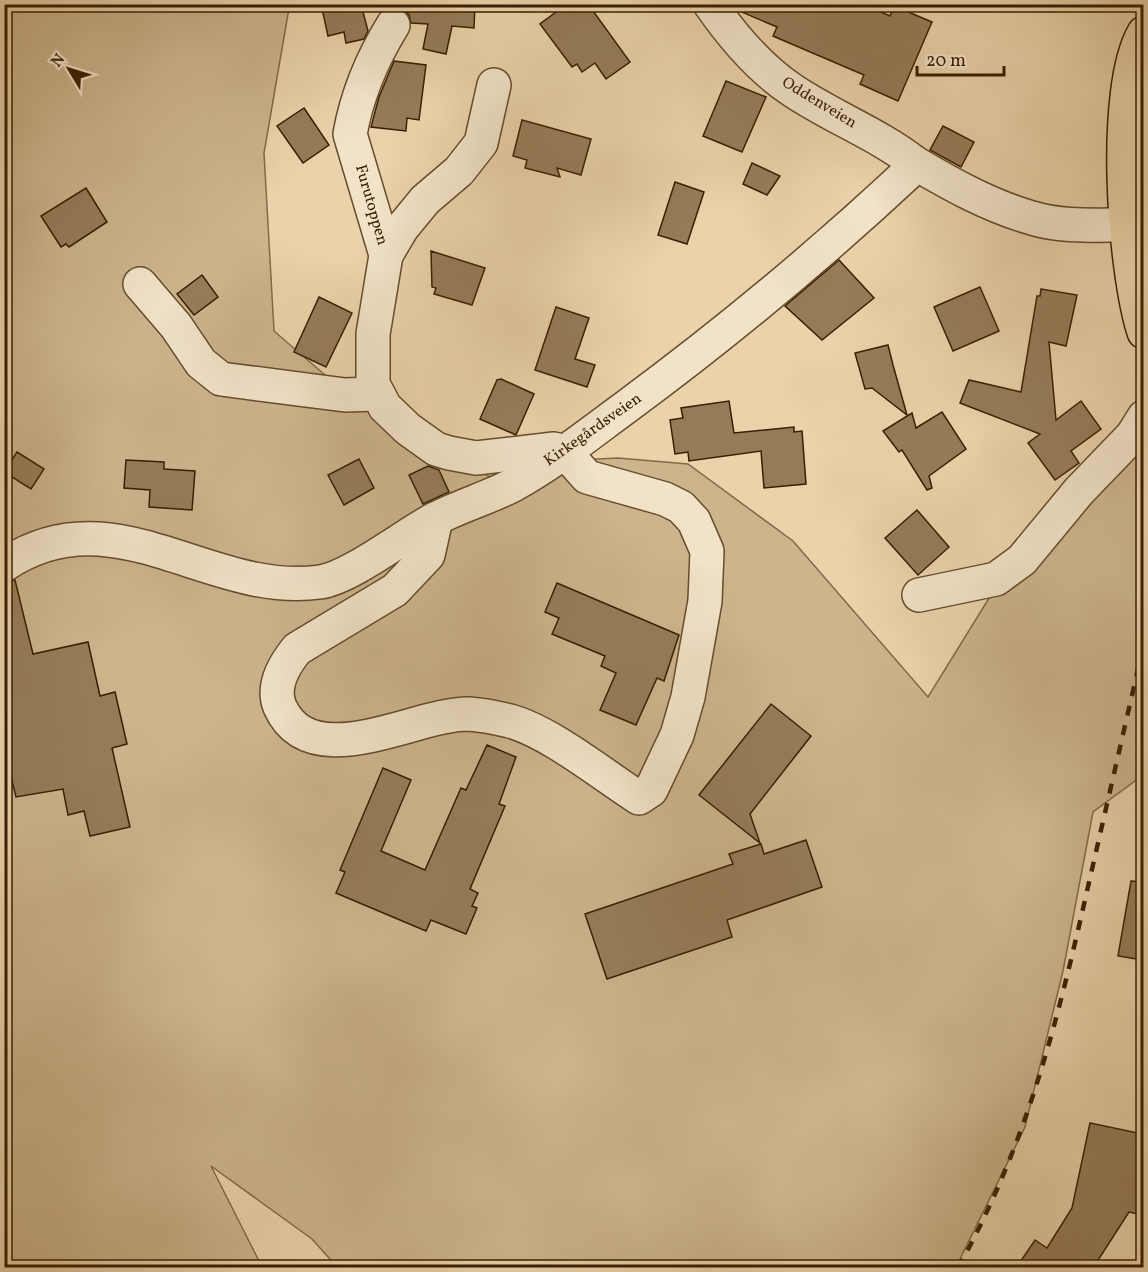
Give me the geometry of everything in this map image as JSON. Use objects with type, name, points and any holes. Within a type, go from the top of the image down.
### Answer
[{"type":"main road","points":[[1143,33],[1127,89],[1124,225],[1143,332]]},
{"type":"street","name":"Oddenveien","points":[[710,4],[735,40],[793,91],[872,134],[915,163]]},
{"type":"street","name":"Furutoppen","points":[[376,394],[373,384],[373,334],[386,255],[350,134],[353,115],[374,56],[393,25]]},
{"type":"street","points":[[386,255],[402,228],[425,200],[459,171],[481,143],[494,85]]},
{"type":"street","points":[[915,163],[964,192],[1034,219],[1091,225],[1124,225]]},
{"type":"street","name":"Kirkegårdsveien","points":[[4,565],[53,542],[89,537],[132,544],[263,581],[298,584],[323,582],[355,567],[436,519],[512,485],[565,452],[670,374],[831,245],[910,171],[915,163]]},
{"type":"street","points":[[140,284],[176,326],[201,363],[220,379],[345,395],[376,394],[385,407],[408,429],[436,448],[449,453],[476,458],[554,449],[565,452],[587,477],[665,499],[681,507],[694,520],[707,551],[705,601],[688,698],[677,735],[651,790],[639,798],[545,737],[511,721],[469,714],[432,720],[348,740],[322,740],[304,733],[284,715],[279,703],[277,685],[285,664],[297,649],[394,590],[429,555],[436,519]]},
{"type":"street","points":[[919,595],[996,579],[1022,560],[1079,491],[1132,436],[1143,417]]},
{"type":"shaded area","points":[[5,5],[293,5],[289,8],[264,153],[274,331],[340,388],[490,477],[540,446],[576,460],[618,458],[688,464],[793,541],[928,697],[999,582],[1143,417],[1143,775],[1093,812],[1063,971],[1025,1127],[956,1267],[337,1267],[312,1239],[211,1166],[262,1267],[5,1268]]},
{"type":"building","points":[[321,4],[361,4],[368,31],[364,39],[346,43],[344,32],[328,36]]},
{"type":"building","points":[[397,4],[475,4],[474,28],[452,26],[446,54],[423,49],[428,24],[411,23],[409,15]]},
{"type":"building","points":[[567,4],[588,4],[630,62],[606,79],[595,63],[582,72],[577,64],[572,67],[540,24]]},
{"type":"building","points":[[733,4],[863,4],[890,16],[894,6],[932,22],[898,101],[860,84],[864,75],[773,36],[777,27],[737,10]]},
{"type":"building","points":[[394,61],[426,65],[419,120],[407,118],[406,131],[371,127],[379,97]]},
{"type":"building","points":[[726,81],[766,97],[742,152],[703,136]]},
{"type":"building","points":[[304,108],[329,145],[303,163],[277,126]]},
{"type":"building","points":[[522,120],[591,139],[581,175],[557,168],[560,177],[525,168],[527,160],[513,156]]},
{"type":"building","points":[[943,126],[974,142],[961,167],[930,150]]},
{"type":"building","points":[[752,163],[780,176],[767,195],[743,184]]},
{"type":"building","points":[[675,182],[704,192],[687,244],[658,235]]},
{"type":"building","points":[[86,188],[107,222],[69,247],[66,244],[61,247],[41,216]]},
{"type":"building","points":[[431,251],[485,268],[472,305],[434,294],[436,288],[432,287]]},
{"type":"building","points":[[839,260],[874,298],[822,340],[785,306]]},
{"type":"building","points":[[202,275],[218,297],[194,315],[177,294]]},
{"type":"building","points":[[980,287],[999,331],[953,351],[934,307]]},
{"type":"building","points":[[1041,289],[1077,295],[1066,346],[1049,342],[1056,420],[1081,401],[1101,429],[1071,451],[1079,463],[1055,480],[1028,443],[1040,434],[960,403],[969,380],[1021,392],[1037,296],[1040,296]]},
{"type":"building","points":[[319,297],[352,313],[326,367],[294,352]]},
{"type":"building","points":[[556,307],[589,318],[575,359],[595,365],[587,387],[535,370]]},
{"type":"building","points":[[888,345],[907,415],[872,388],[865,389],[855,353]]},
{"type":"building","points":[[501,379],[534,394],[516,435],[480,419],[497,380]]},
{"type":"building","points":[[729,401],[734,433],[794,427],[794,432],[802,431],[806,484],[764,488],[761,451],[689,461],[688,452],[675,454],[670,420],[683,418],[681,408]]},
{"type":"building","points":[[942,412],[966,449],[929,476],[932,488],[927,490],[902,450],[899,452],[883,431],[912,413],[916,428]]},
{"type":"building","points":[[17,452],[44,469],[31,489],[4,472]]},
{"type":"building","points":[[359,459],[374,488],[344,505],[328,475]]},
{"type":"building","points":[[126,460],[164,462],[164,469],[195,471],[192,510],[149,507],[150,490],[124,488]]},
{"type":"building","points":[[428,466],[439,470],[449,492],[423,504],[409,475]]},
{"type":"building","points":[[917,510],[949,547],[918,575],[885,538]]},
{"type":"building","points":[[15,580],[33,654],[88,642],[100,696],[115,692],[127,744],[112,748],[130,827],[90,836],[84,811],[68,815],[63,789],[16,797],[4,748],[4,583]]},
{"type":"building","points":[[557,583],[679,635],[664,681],[657,678],[636,725],[600,710],[616,673],[601,666],[605,656],[552,634],[559,618],[545,612]]},
{"type":"building","points":[[771,704],[811,736],[750,814],[760,843],[699,795]]},
{"type":"building","points":[[487,745],[516,757],[499,804],[505,806],[470,889],[478,893],[472,906],[477,908],[466,934],[431,920],[426,931],[336,893],[345,872],[340,870],[383,768],[411,780],[381,851],[425,870],[461,788],[466,790]]},
{"type":"building","points":[[806,840],[822,887],[727,920],[732,937],[607,979],[585,914],[733,864],[729,854],[761,844],[764,854]]},
{"type":"building","points":[[1131,881],[1143,882],[1143,960],[1118,956]]},
{"type":"building","points":[[1090,1123],[1143,1134],[1143,1215],[1129,1212],[1093,1268],[1016,1268],[1035,1240],[1047,1248],[1072,1208]]},
{"type":"railway","points":[[958,1268],[1004,1173],[1039,1078],[1066,980],[1144,643]]}]
